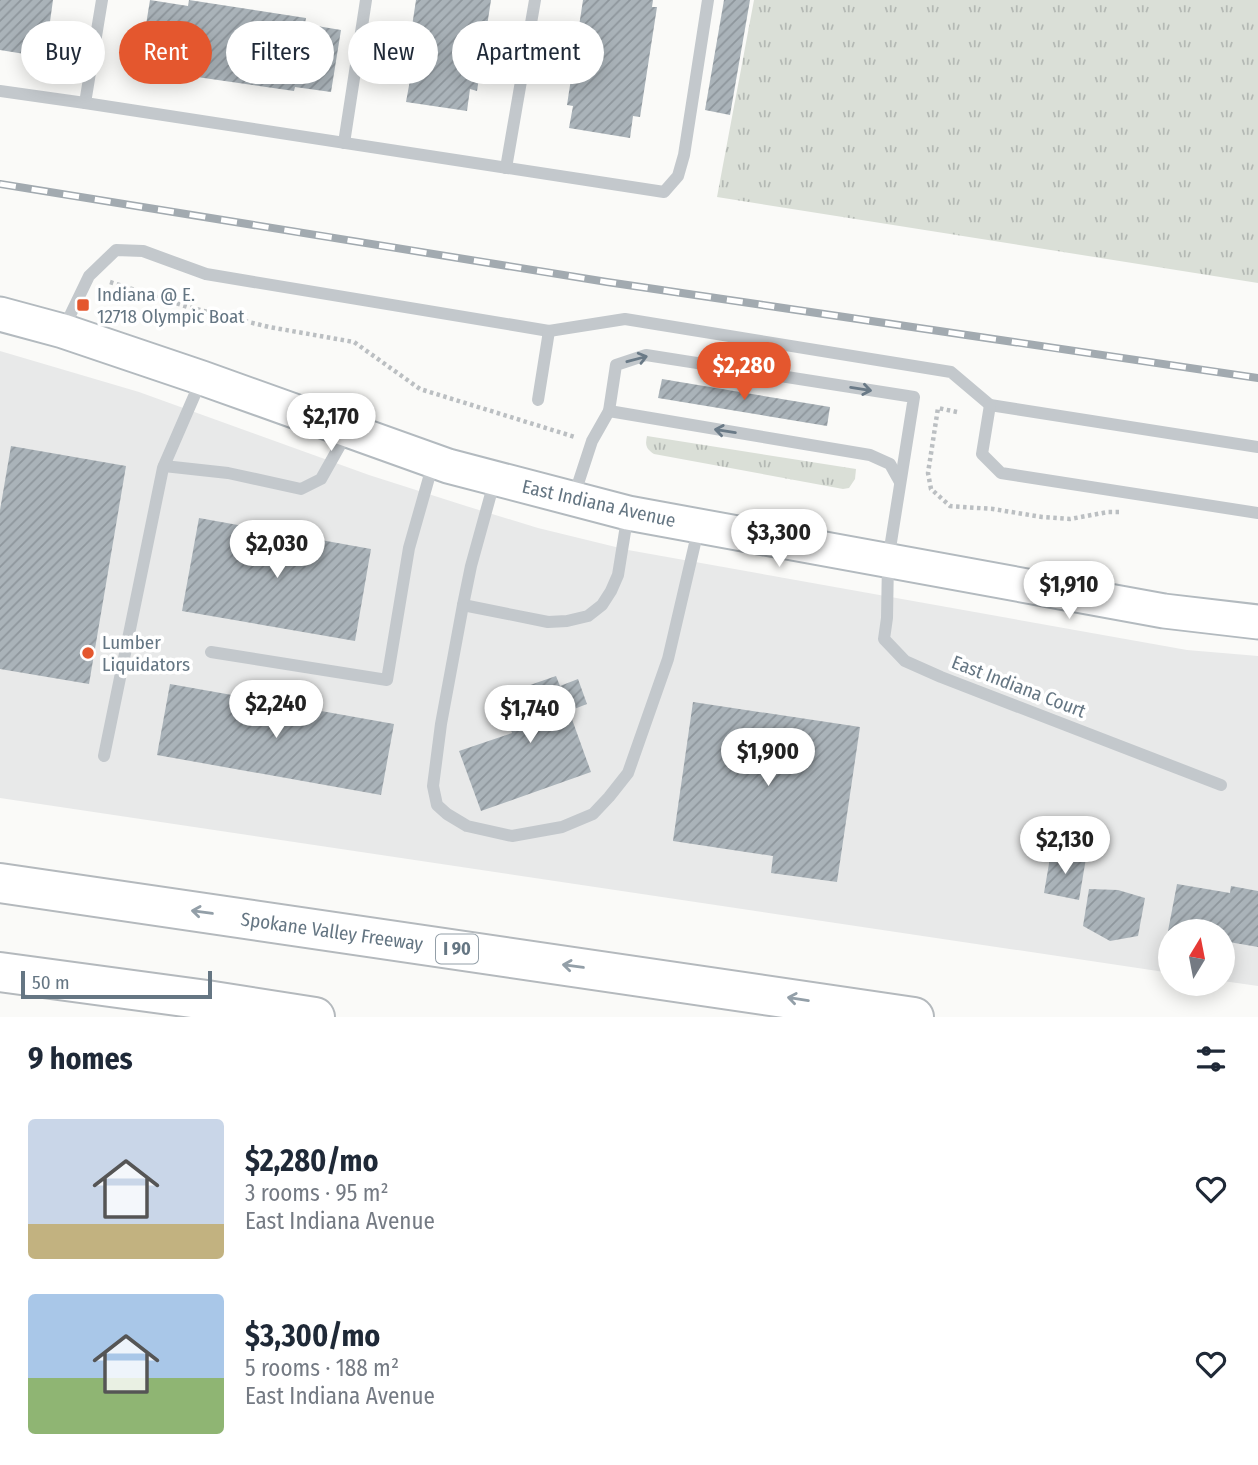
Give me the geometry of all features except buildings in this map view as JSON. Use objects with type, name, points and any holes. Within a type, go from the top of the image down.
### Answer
[{"type":"highway","name":"Spokane Valley Freeway","points":[[0,883],[914,1017]]},
{"type":"highway","points":[[0,972],[314,1017]]},
{"type":"main road","name":"East Indiana Avenue","points":[[0,314],[63,331],[434,460],[628,513],[1164,611],[1258,622]]},
{"type":"lane","points":[[85,103],[102,0]]},
{"type":"lane","points":[[344,143],[366,0]]},
{"type":"lane","points":[[506,168],[535,0]]},
{"type":"lane","points":[[0,91],[664,192],[678,176],[684,155],[708,0]]},
{"type":"lane","points":[[63,331],[89,276],[116,250],[143,251],[206,274],[549,331],[625,319],[951,372],[990,405],[1258,447]]},
{"type":"lane","points":[[538,400],[549,331]]},
{"type":"lane","name":"East Indiana Court","points":[[609,411],[617,365],[646,355],[914,397],[888,561],[884,639],[905,661],[941,677],[1221,785]]},
{"type":"lane","points":[[104,756],[164,466],[202,378]]},
{"type":"lane","points":[[990,405],[982,454],[1001,472],[1258,513]]},
{"type":"lane","points":[[573,499],[592,441],[609,411],[870,454],[890,464],[900,482]]},
{"type":"lane","points":[[164,466],[228,473],[301,489],[321,479],[349,430]]},
{"type":"lane","points":[[211,652],[387,680],[409,548],[434,460]]},
{"type":"lane","points":[[496,479],[471,566],[441,724],[433,786],[437,805],[467,826],[512,836],[562,827],[593,814],[628,773],[668,659],[699,526]]},
{"type":"lane","points":[[463,605],[548,622],[588,616],[602,605],[618,575],[628,513]]},
{"type":"path","points":[[89,276],[215,314],[354,342],[420,389],[592,441]]},
{"type":"shaded area","points":[[0,351],[139,392],[369,475],[466,506],[538,528],[628,550],[1187,650],[1258,656],[1258,986],[1236,983],[1236,919],[1158,919],[1158,971],[0,798]]},
{"type":"green space","points":[[754,0],[1258,0],[1258,283],[717,197]]},
{"type":"green space","points":[[647,436],[856,469],[855,479],[849,488],[843,489],[654,454],[647,446]]},
{"type":"railway","points":[[0,184],[607,282],[1258,378]]},
{"type":"place","name":"Indiana @ E. 12718 Olympic Boat","points":[[83,305]]},
{"type":"place","name":"Lumber Liquidators","points":[[88,653]]}]
